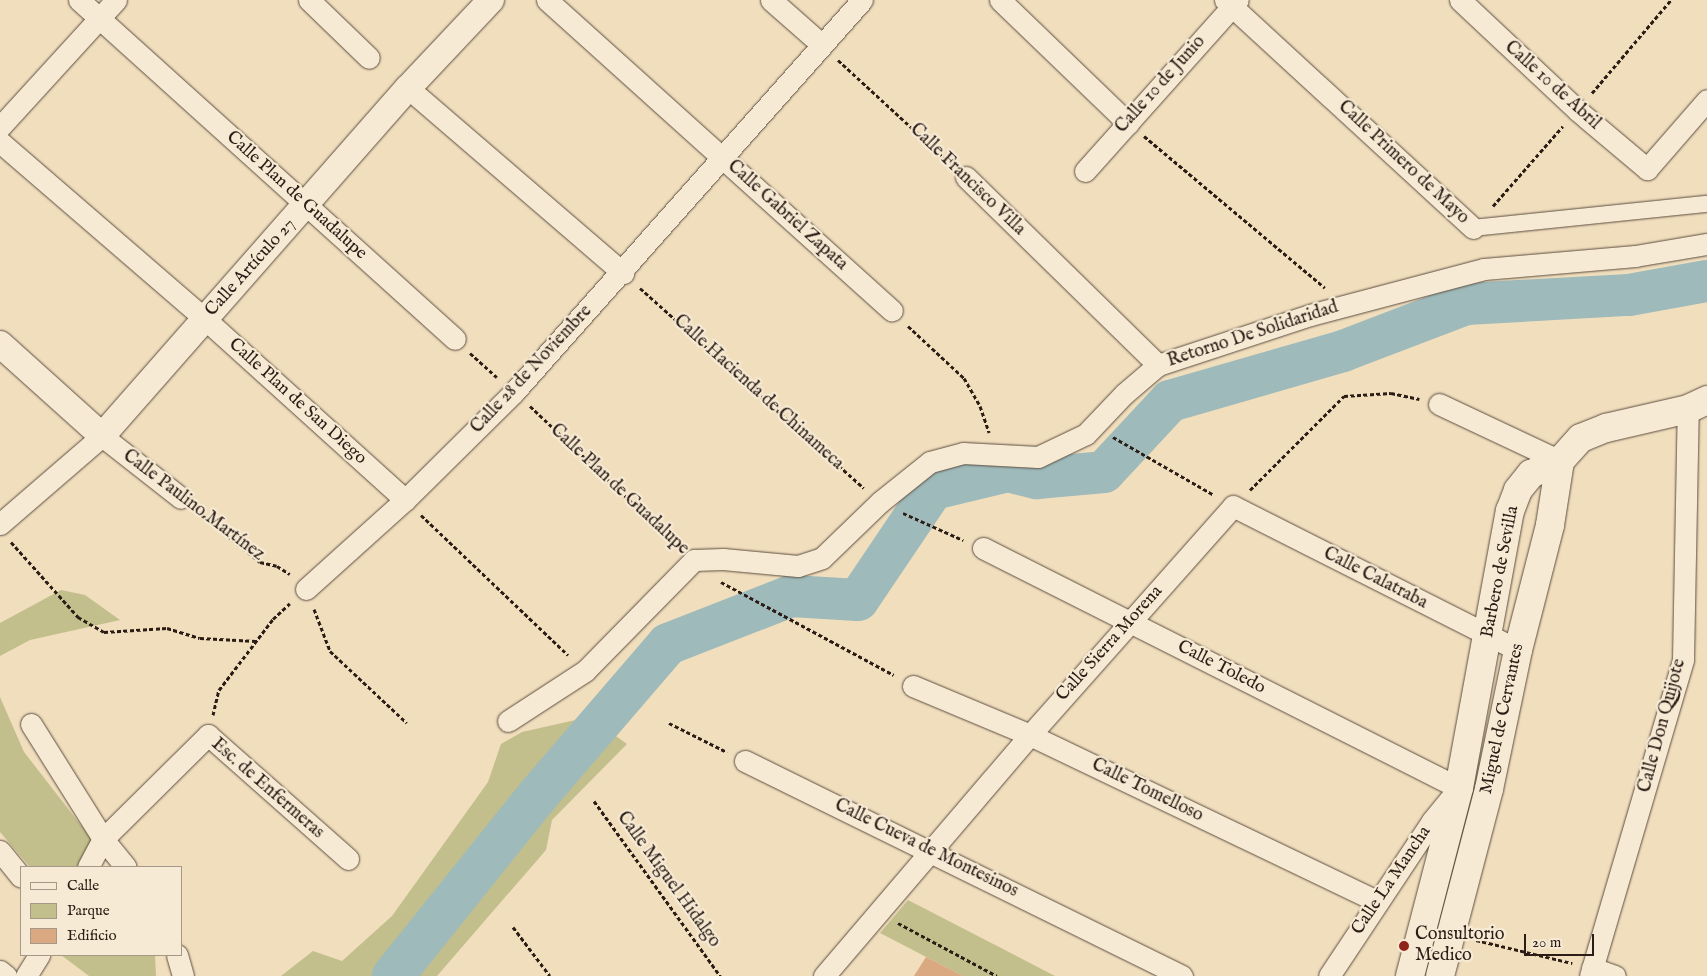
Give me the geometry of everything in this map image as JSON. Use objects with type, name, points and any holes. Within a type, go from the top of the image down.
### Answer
[{"type":"main road","name":"Barbero de Sevilla","points":[[1410,976],[1459,788],[1510,511],[1518,491],[1531,474],[1560,462],[1581,438],[1606,428],[1701,407]]},
{"type":"main road","name":"Miguel de Cervantes","points":[[1440,976],[1489,789],[1518,650],[1550,525],[1560,462]]},
{"type":"street","name":"Calle Plan de Guadalupe","points":[[79,0],[455,339]]},
{"type":"street","points":[[0,127],[116,0]]},
{"type":"street","points":[[309,0],[369,58]]},
{"type":"street","name":"Calle Artículo 27","points":[[3,530],[102,436],[408,88],[491,0]]},
{"type":"street","name":"Calle Gabriel Zapata","points":[[547,0],[892,312]]},
{"type":"street","points":[[771,0],[822,45]]},
{"type":"street","name":"Calle 28 de Noviembre","points":[[306,589],[405,500],[629,279],[722,158],[862,0]]},
{"type":"street","points":[[1000,0],[1128,123]]},
{"type":"street","name":"Calle 10 de Abril","points":[[1460,0],[1577,110],[1647,169],[1707,100]]},
{"type":"street","name":"Calle 10 de Junio","points":[[1085,171],[1232,2]]},
{"type":"street","name":"Calle Primero de Mayo","points":[[1232,2],[1474,228],[1707,204]]},
{"type":"street","points":[[368,134],[367,117],[396,81],[429,48],[454,40]]},
{"type":"street","points":[[408,88],[629,279]]},
{"type":"street","name":"Calle Plan de San Diego","points":[[0,142],[205,319],[405,500]]},
{"type":"street","name":"Calle Francisco Villa","points":[[966,178],[1158,365]]},
{"type":"street","name":"Retorno De Solidaridad","points":[[694,560],[723,559],[798,566],[822,558],[880,502],[930,462],[944,456],[996,454],[1038,457],[1086,434],[1124,394],[1158,365],[1345,305],[1484,269],[1635,256],[1707,244]]},
{"type":"street","name":"Calle Paulino Martínez","points":[[0,344],[102,436],[181,498]]},
{"type":"street","points":[[1439,404],[1560,462]]},
{"type":"street","name":"Calle Don Quijote","points":[[1591,972],[1683,659],[1701,407]]},
{"type":"street","name":"Calle Sierra Morena","points":[[824,976],[1030,734],[1233,506]]},
{"type":"street","name":"Calle Calatraba","points":[[1233,506],[1518,650]]},
{"type":"street","name":"Calle Toledo","points":[[983,548],[1459,788]]},
{"type":"street","points":[[508,721],[585,671],[694,560]]},
{"type":"street","name":"Calle Tomelloso","points":[[913,686],[1030,734],[1378,902]]},
{"type":"street","points":[[31,724],[103,839],[125,866]]},
{"type":"street","name":"Esc. de Enfermeras","points":[[89,866],[103,839],[208,735],[348,859]]},
{"type":"street","name":"Calle Cueva de Montesinos","points":[[745,761],[932,850],[1151,969],[1182,976]]},
{"type":"street","name":"Calle La Mancha","points":[[1329,976],[1432,821],[1459,788]]},
{"type":"street","points":[[0,851],[20,876]]},
{"type":"street","points":[[26,976],[38,956]]},
{"type":"street","points":[[177,956],[183,976]]},
{"type":"street","points":[[0,971],[6,976]]},
{"type":"street","points":[[1591,972],[1615,976]]},
{"type":"path","points":[[1474,228],[1671,0]]},
{"type":"path","name":"Calle Francisco Villa","points":[[822,45],[966,178]]},
{"type":"path","points":[[1128,123],[1345,305]]},
{"type":"path","name":"Calle Hacienda de Chinameca","points":[[629,279],[880,502]]},
{"type":"path","points":[[892,312],[964,378],[980,406],[996,454]]},
{"type":"path","points":[[455,339],[514,392]]},
{"type":"path","points":[[1118,440],[1233,506],[1344,396],[1391,392],[1439,404]]},
{"type":"path","name":"Calle Plan de Guadalupe","points":[[545,419],[694,560]]},
{"type":"path","name":"Calle Paulino Martínez","points":[[181,498],[260,562],[286,570],[306,589],[330,651],[407,723]]},
{"type":"path","points":[[405,500],[585,671]]},
{"type":"path","points":[[905,513],[983,548]]},
{"type":"path","points":[[3,530],[47,587],[78,617],[104,632],[168,628],[200,638],[256,641]]},
{"type":"path","points":[[208,735],[219,690],[273,619],[306,589]]},
{"type":"path","points":[[753,600],[913,686]]},
{"type":"path","points":[[669,723],[745,761]]},
{"type":"path","name":"Calle Miguel Hidalgo","points":[[594,801],[720,976]]},
{"type":"path","points":[[878,912],[997,976]]},
{"type":"path","points":[[512,926],[550,976]]},
{"type":"path","points":[[1451,934],[1591,972]]},
{"type":"green space","points":[[61,590],[85,595],[120,620],[30,640],[0,656],[0,623]]},
{"type":"green space","points":[[0,697],[24,752],[94,842],[81,866],[29,866],[0,832]]},
{"type":"green space","points":[[589,717],[627,744],[552,820],[546,850],[437,976],[281,976],[313,951],[342,961],[392,916],[488,782],[501,744],[522,732]]},
{"type":"green space","points":[[908,900],[1055,976],[963,976],[880,933]]},
{"type":"green space","points":[[62,956],[155,956],[156,976],[89,976]]},
{"type":"building","points":[[926,957],[963,976],[914,976]]},
{"type":"waterway","points":[[393,976],[538,795],[668,644],[791,596],[858,600],[933,489],[1008,471],[1037,478],[1104,472],[1170,401],[1343,351],[1466,304],[1629,295],[1707,281]]},
{"type":"place","name":"Consultorio Medico","points":[[1404,946]]}]
